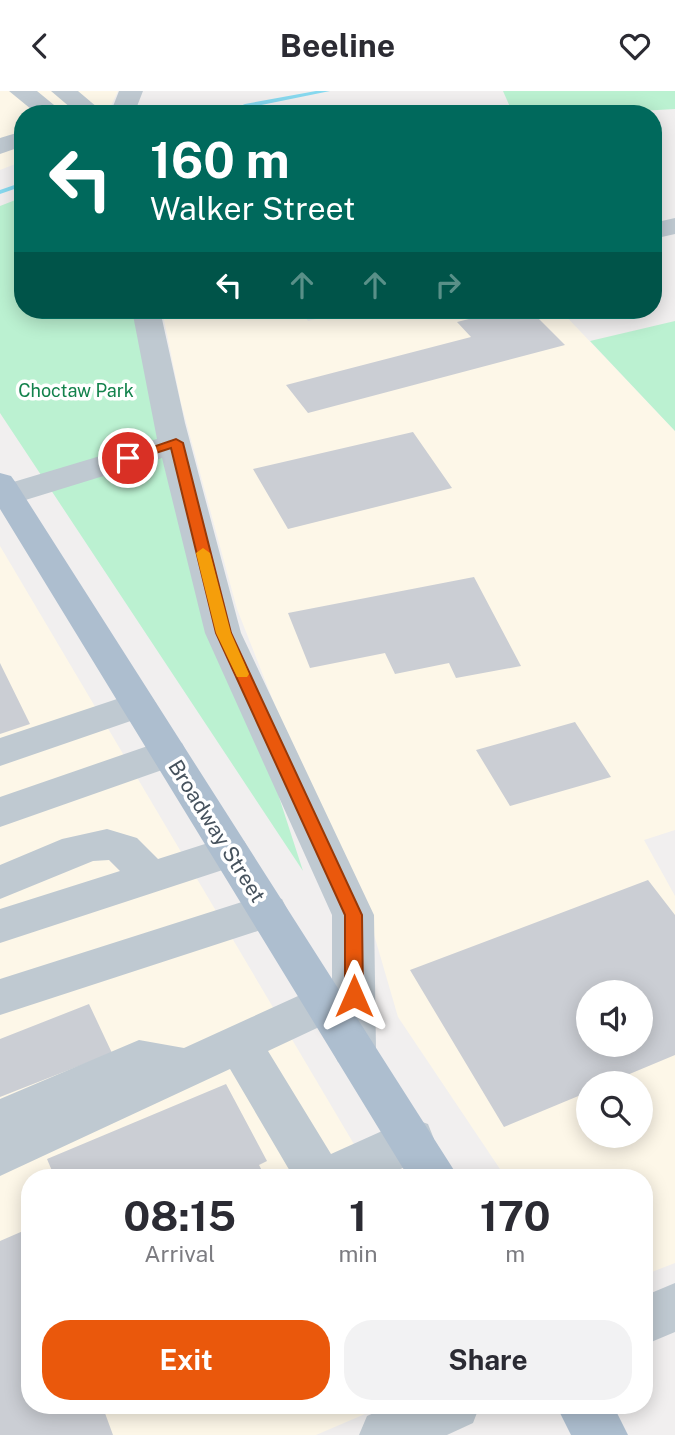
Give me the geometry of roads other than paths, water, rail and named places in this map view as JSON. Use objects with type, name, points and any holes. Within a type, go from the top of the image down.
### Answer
[{"type":"main road","name":"Broadway Street","points":[[4,489],[429,1169]]},
{"type":"main road","points":[[588,1414],[601,1435]]},
{"type":"street","points":[[0,97],[21,91],[40,105]]},
{"type":"street","points":[[63,91],[81,105]]},
{"type":"street","points":[[148,319],[223,633],[353,915],[354,1049]]},
{"type":"street","points":[[4,489],[176,443]]},
{"type":"street","points":[[0,752],[138,705]]},
{"type":"street","points":[[0,812],[168,753]]},
{"type":"street","points":[[0,883],[82,848],[109,845],[121,848],[150,878]]},
{"type":"street","points":[[3,918],[150,878],[230,852]]},
{"type":"street","points":[[0,997],[267,911]]},
{"type":"street","points":[[0,1155],[324,1004]]},
{"type":"street","points":[[239,1043],[315,1169]]},
{"type":"street","points":[[0,1120],[139,1059],[185,1068]]},
{"type":"street","points":[[348,1169],[411,1139]]},
{"type":"street","points":[[653,1317],[675,1307]]},
{"type":"street","points":[[386,1435],[434,1414]]},
{"type":"waterway","points":[[250,105],[327,91]]},
{"type":"waterway","points":[[0,192],[14,187]]},
{"type":"park label","name":"Choctaw Park","points":[[76,390]]}]
